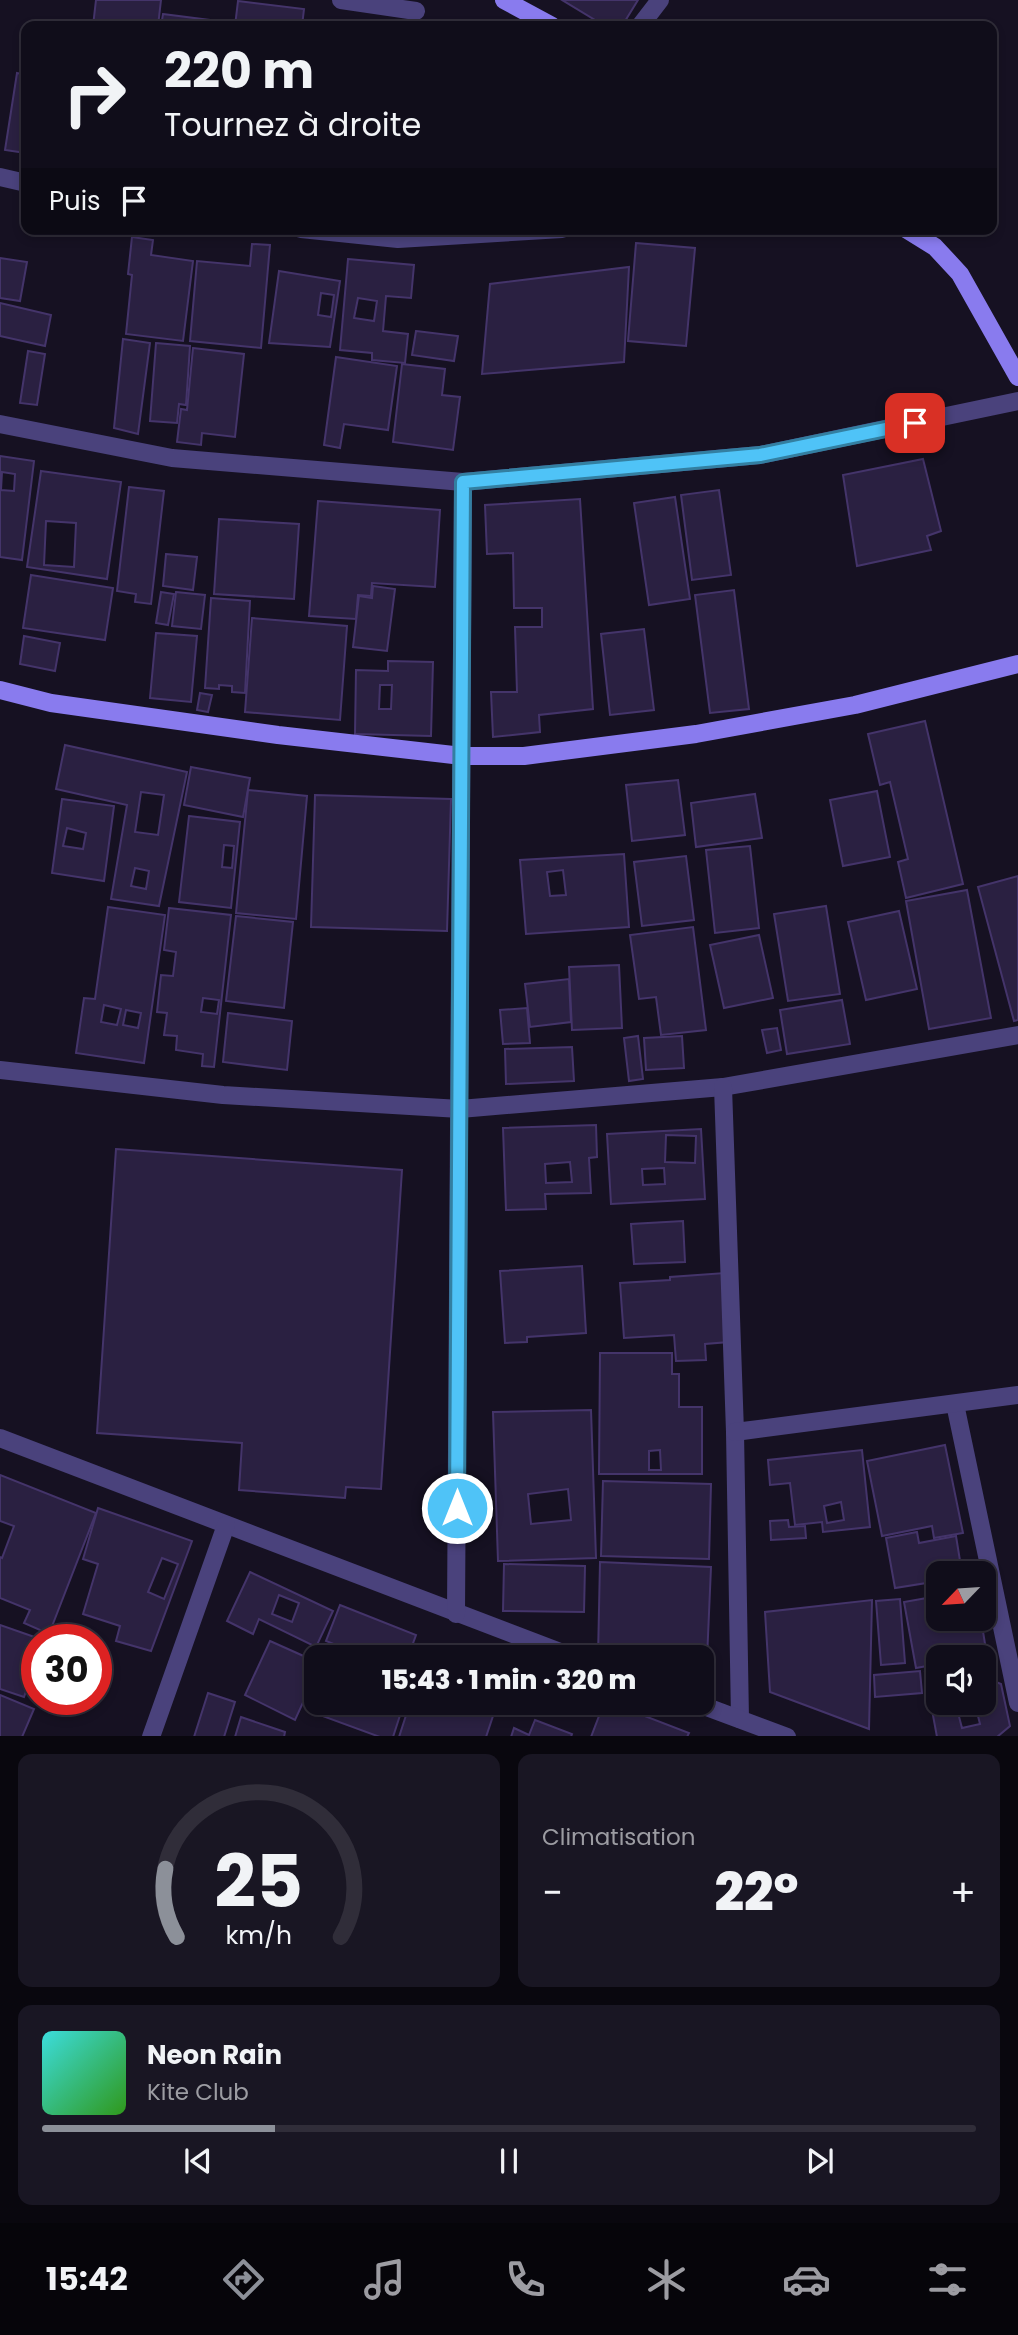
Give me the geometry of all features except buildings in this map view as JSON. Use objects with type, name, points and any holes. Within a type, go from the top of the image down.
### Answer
[{"type":"street","points":[[341,0],[416,12]]},
{"type":"street","points":[[504,0],[543,21]]},
{"type":"street","points":[[644,21],[660,0]]},
{"type":"street","points":[[0,177],[21,182]]},
{"type":"street","points":[[916,235],[935,247],[960,274],[1018,377]]},
{"type":"street","points":[[0,425],[172,458],[463,482],[760,455],[1018,401]]},
{"type":"street","points":[[456,1614],[463,482]]},
{"type":"street","points":[[0,690],[51,703],[278,735],[462,757],[524,756],[696,734],[855,705],[1018,664]]},
{"type":"street","points":[[0,1070],[223,1095],[460,1109],[723,1087],[1018,1035]]},
{"type":"street","points":[[723,1087],[735,1432],[740,1719]]},
{"type":"street","points":[[735,1432],[1018,1395]]},
{"type":"street","points":[[956,1404],[1018,1703]]},
{"type":"street","points":[[0,1438],[540,1645]]},
{"type":"street","points":[[151,1736],[226,1525]]},
{"type":"street","points":[[714,1710],[784,1736]]},
{"type":"route","points":[[457,1508],[463,482],[760,455],[915,423]]}]
